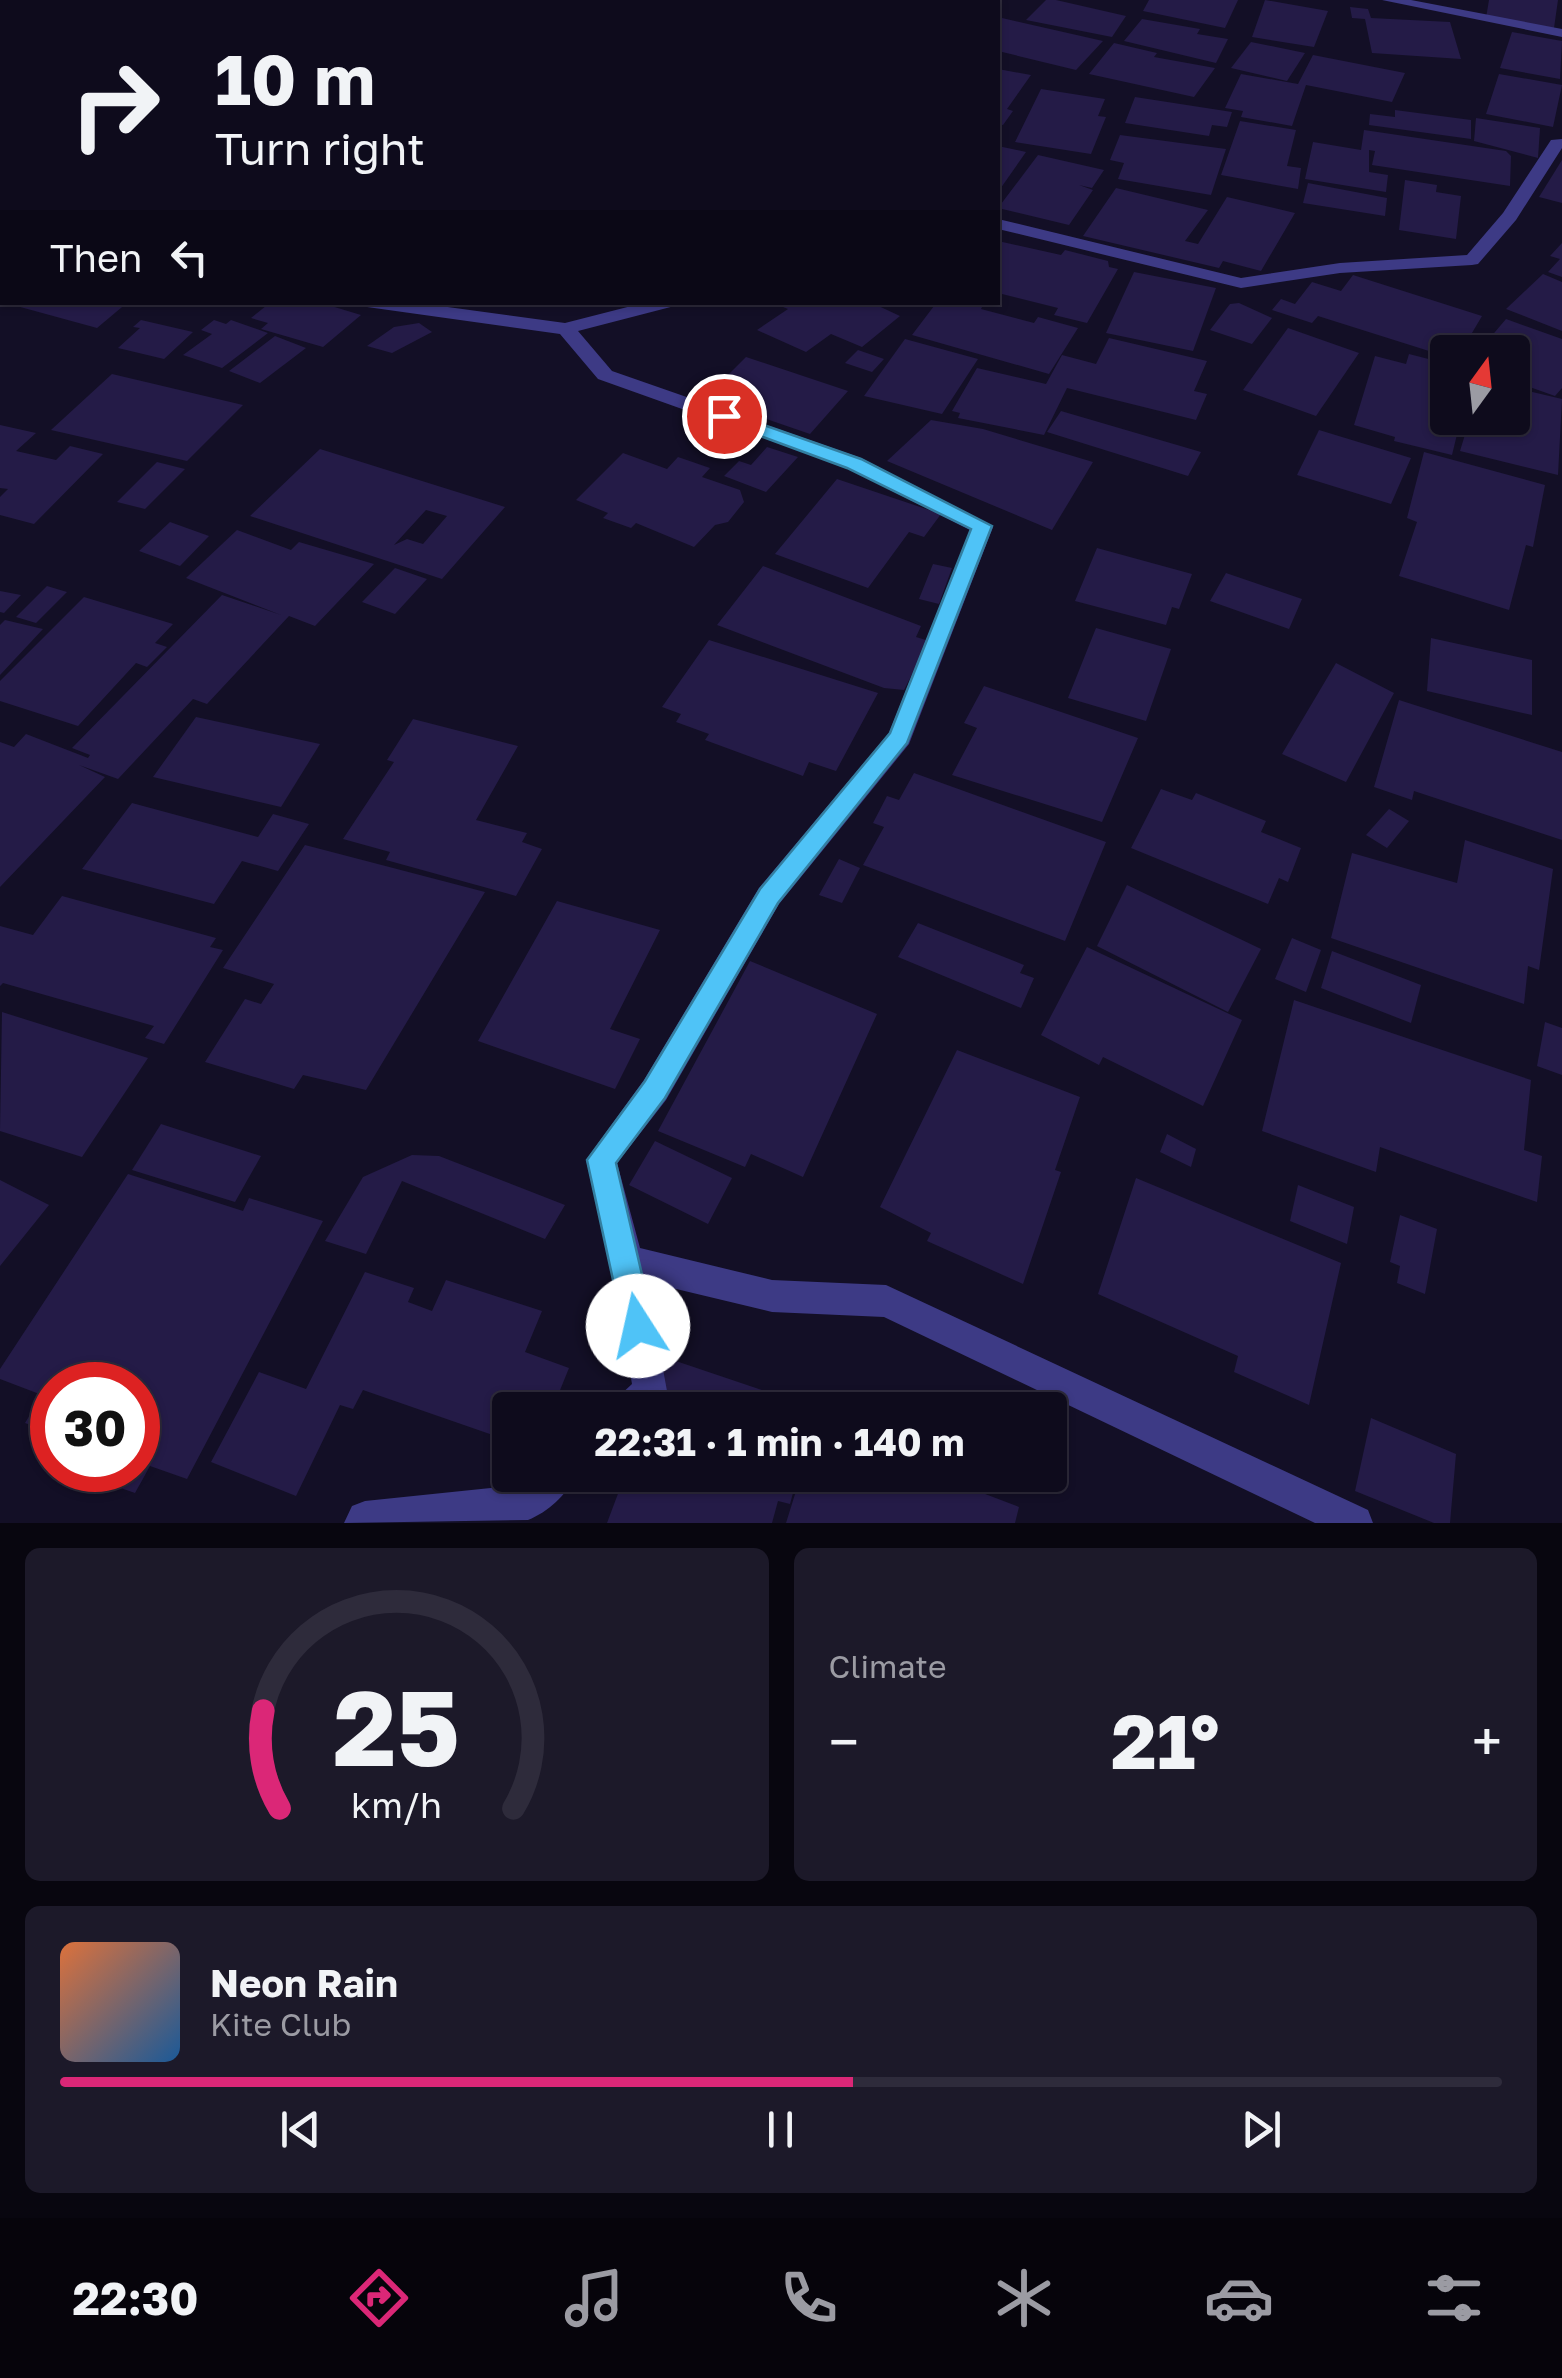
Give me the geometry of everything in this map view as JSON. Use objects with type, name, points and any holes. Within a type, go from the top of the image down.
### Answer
[{"type":"street","points":[[1389,0],[1562,34]]},
{"type":"street","points":[[1000,224],[1241,283],[1340,268],[1472,260],[1510,216],[1560,144],[1562,123]]},
{"type":"street","points":[[391,305],[566,328],[607,315],[665,305]]},
{"type":"street","points":[[566,328],[604,375],[854,464],[982,526],[900,737],[769,896],[655,1090],[601,1160],[627,1261],[649,1392]]},
{"type":"street","points":[[627,1261],[772,1296],[886,1300],[1355,1523]]},
{"type":"street","points":[[362,1523],[364,1519],[528,1502],[539,1492]]},
{"type":"building","points":[[1046,0],[1126,16],[1112,37],[1026,20]]},
{"type":"building","points":[[1149,0],[1238,0],[1225,28],[1143,11]]},
{"type":"building","points":[[1265,0],[1328,11],[1314,47],[1252,37]]},
{"type":"building","points":[[1489,0],[1558,0],[1554,28],[1486,18]]},
{"type":"building","points":[[1350,7],[1368,9],[1371,18],[1450,22],[1461,59],[1372,53],[1365,19],[1352,18]]},
{"type":"building","points":[[1142,19],[1200,29],[1197,34],[1228,39],[1216,63],[1124,41]]},
{"type":"building","points":[[1000,20],[1103,41],[1076,70],[1000,51]]},
{"type":"building","points":[[1512,32],[1562,41],[1560,79],[1500,68]]},
{"type":"building","points":[[1251,42],[1305,53],[1287,81],[1231,68]]},
{"type":"building","points":[[1114,43],[1157,53],[1154,57],[1215,68],[1194,97],[1089,74]]},
{"type":"building","points":[[1313,55],[1405,73],[1392,102],[1306,85],[1292,126],[1241,117],[1243,111],[1225,108],[1241,74],[1298,84]]},
{"type":"building","points":[[1000,69],[1031,75],[1007,109],[1013,111],[1003,125]]},
{"type":"building","points":[[1499,74],[1562,85],[1553,127],[1486,114]]},
{"type":"building","points":[[1041,89],[1105,99],[1098,116],[1106,117],[1091,154],[1015,142]]},
{"type":"building","points":[[1135,97],[1232,112],[1227,127],[1212,125],[1209,136],[1125,123]]},
{"type":"building","points":[[1395,110],[1471,120],[1471,139],[1369,125],[1370,114],[1395,117]]},
{"type":"building","points":[[1476,118],[1540,128],[1538,158],[1474,141]]},
{"type":"building","points":[[1240,121],[1296,130],[1287,166],[1301,168],[1298,189],[1221,175]]},
{"type":"building","points":[[1364,130],[1506,151],[1511,156],[1510,186],[1372,165],[1375,151],[1369,150],[1369,172],[1388,175],[1386,192],[1305,179],[1313,142],[1361,150]]},
{"type":"building","points":[[1120,135],[1226,149],[1211,195],[1118,179],[1124,163],[1110,160]]},
{"type":"building","points":[[1000,146],[1026,152],[1000,189]]},
{"type":"building","points":[[1038,155],[1104,170],[1092,188],[1079,185],[1093,190],[1069,225],[1000,208]]},
{"type":"building","points":[[1562,160],[1562,203],[1539,197]]},
{"type":"building","points":[[1405,180],[1437,185],[1436,192],[1461,196],[1456,239],[1399,230]]},
{"type":"building","points":[[1308,183],[1387,198],[1385,216],[1303,203]]},
{"type":"building","points":[[1116,188],[1208,210],[1185,241],[1198,244],[1227,197],[1295,213],[1261,271],[1223,261],[1219,268],[1083,236]]},
{"type":"building","points":[[1000,241],[1061,255],[1065,250],[1108,261],[1109,267],[1118,269],[1087,323],[1054,315],[1058,308],[1000,294]]},
{"type":"building","points":[[1562,243],[1562,277],[1548,272],[1560,259],[1550,256]]},
{"type":"building","points":[[1134,272],[1216,288],[1193,351],[1106,333]]},
{"type":"building","points":[[1543,274],[1562,282],[1562,331],[1506,309]]},
{"type":"building","points":[[1353,275],[1482,316],[1471,335],[1430,335],[1430,351],[1318,316],[1312,323],[1272,310],[1281,299],[1295,304],[1312,282],[1341,291]]},
{"type":"building","points":[[1239,303],[1272,318],[1252,344],[1210,330],[1230,304]]},
{"type":"building","points":[[13,305],[124,305],[97,328]]},
{"type":"building","points":[[267,305],[328,305],[361,315],[323,347],[261,329],[268,323],[251,318]]},
{"type":"building","points":[[876,305],[900,316],[862,347],[831,334],[806,352],[757,330],[788,309],[783,307]]},
{"type":"building","points":[[935,305],[983,305],[981,309],[1034,323],[1038,317],[1078,328],[1049,374],[912,335]]},
{"type":"building","points":[[1506,319],[1562,339],[1562,388],[1555,396],[1530,387],[1530,335],[1492,335]]},
{"type":"building","points":[[141,320],[193,332],[164,359],[118,348],[140,328],[133,327]]},
{"type":"building","points":[[214,320],[226,324],[231,320],[268,333],[222,368],[183,355],[212,334],[201,330]]},
{"type":"building","points":[[419,323],[432,332],[392,353],[367,346],[394,327]]},
{"type":"building","points":[[1288,328],[1359,353],[1316,416],[1243,390]]},
{"type":"building","points":[[275,336],[306,348],[260,383],[229,371]]},
{"type":"building","points":[[1109,338],[1207,361],[1194,391],[1207,394],[1196,420],[1067,388],[1044,435],[958,418],[960,413],[952,411],[977,368],[1046,384],[1062,355],[1096,364]]},
{"type":"building","points":[[905,339],[978,359],[942,414],[864,396]]},
{"type":"building","points":[[858,350],[884,359],[872,372],[845,363]]},
{"type":"building","points":[[1409,354],[1430,359],[1430,435],[1457,435],[1452,455],[1394,441],[1395,437],[1354,425],[1375,356],[1406,364]]},
{"type":"building","points":[[746,357],[848,391],[810,434],[705,398]]},
{"type":"building","points":[[112,374],[243,405],[187,461],[51,430]]},
{"type":"building","points":[[1530,392],[1562,399],[1558,475],[1460,451],[1465,435],[1530,435]]},
{"type":"building","points":[[1061,411],[1201,452],[1188,476],[1047,432]]},
{"type":"building","points":[[931,420],[983,429],[1093,462],[1052,530],[887,461]]},
{"type":"building","points":[[0,425],[36,433],[16,451],[56,460],[70,446],[103,454],[34,524],[0,515],[0,497],[8,489],[0,488]]},
{"type":"building","points":[[1319,430],[1411,458],[1391,504],[1297,475]]},
{"type":"building","points":[[767,447],[798,457],[766,492],[724,476],[739,461],[751,465]]},
{"type":"building","points":[[320,449],[505,507],[442,579],[250,516]],"holes":[[[426,510],[447,516],[423,544],[407,539],[394,545]]]},
{"type":"building","points":[[1424,452],[1545,485],[1533,547],[1526,545],[1509,610],[1399,576],[1417,522],[1407,518]]},
{"type":"building","points":[[623,453],[667,469],[678,457],[710,468],[702,477],[740,490],[744,502],[728,522],[715,525],[694,547],[636,523],[631,528],[603,518],[608,513],[576,500]]},
{"type":"building","points":[[157,462],[185,469],[145,509],[117,502]]},
{"type":"building","points":[[837,479],[941,514],[924,537],[909,532],[868,588],[775,554]]},
{"type":"building","points":[[170,522],[209,536],[180,566],[139,551]]},
{"type":"building","points":[[237,530],[291,550],[299,542],[374,564],[315,626],[289,616],[207,704],[193,699],[118,779],[79,765],[105,777],[0,887],[0,742],[14,747],[26,734],[88,758],[90,755],[72,748],[222,595],[281,615],[186,578]]},
{"type":"building","points":[[1097,548],[1192,574],[1179,609],[1172,607],[1166,625],[1075,601]]},
{"type":"building","points":[[933,564],[952,568],[939,604],[919,599]]},
{"type":"building","points":[[763,566],[921,626],[916,637],[929,641],[904,690],[884,688],[717,625]]},
{"type":"building","points":[[395,568],[427,579],[395,614],[362,602]]},
{"type":"building","points":[[1226,573],[1302,599],[1289,629],[1210,601]]},
{"type":"building","points":[[47,586],[67,592],[36,623],[16,617]]},
{"type":"building","points":[[0,591],[21,595],[4,613],[0,612]]},
{"type":"building","points":[[84,597],[173,624],[155,643],[167,647],[147,667],[136,663],[78,726],[0,701],[0,681]]},
{"type":"building","points":[[5,620],[43,629],[0,675],[0,625]]},
{"type":"building","points":[[1096,628],[1171,649],[1146,721],[1068,698]]},
{"type":"building","points":[[1431,638],[1532,660],[1532,715],[1427,691]]},
{"type":"building","points":[[709,640],[878,693],[836,771],[809,762],[803,776],[705,740],[709,734],[676,722],[681,714],[662,707]]},
{"type":"building","points":[[1336,663],[1394,693],[1346,782],[1282,754]]},
{"type":"building","points":[[984,686],[1138,738],[1102,822],[952,775],[977,728],[964,723]]},
{"type":"building","points":[[1399,700],[1562,752],[1562,840],[1414,791],[1412,800],[1374,787]]},
{"type":"building","points":[[196,717],[320,744],[281,807],[153,777]]},
{"type":"building","points":[[413,719],[518,746],[476,820],[527,833],[522,842],[542,849],[516,896],[386,860],[390,852],[343,839],[394,762],[387,760]]},
{"type":"building","points":[[914,773],[1106,842],[1065,941],[863,865],[884,827],[873,823],[887,796],[899,800]]},
{"type":"building","points":[[1161,789],[1192,800],[1196,793],[1266,821],[1261,832],[1301,848],[1288,882],[1279,878],[1268,904],[1131,848]]},
{"type":"building","points":[[132,803],[258,837],[273,814],[309,824],[278,871],[242,861],[214,904],[82,869]]},
{"type":"building","points":[[1389,809],[1409,821],[1387,848],[1366,835]]},
{"type":"building","points":[[1465,840],[1553,869],[1539,970],[1528,966],[1524,1004],[1331,938],[1352,853],[1457,883]]},
{"type":"building","points":[[305,845],[485,892],[366,1090],[303,1075],[294,1089],[205,1062],[245,999],[261,1004],[274,984],[223,968]]},
{"type":"building","points":[[839,859],[860,868],[842,903],[819,895]]},
{"type":"building","points":[[1127,885],[1261,949],[1228,1012],[1097,946]]},
{"type":"building","points":[[62,896],[216,938],[210,947],[223,950],[164,1044],[145,1038],[154,1026],[3,983],[0,986],[0,926],[33,935]]},
{"type":"building","points":[[557,901],[660,930],[610,1029],[640,1039],[615,1089],[478,1041]]},
{"type":"building","points":[[918,923],[1024,965],[1020,973],[1034,978],[1021,1008],[898,957]]},
{"type":"building","points":[[1292,938],[1321,950],[1306,992],[1275,979]]},
{"type":"building","points":[[1087,947],[1242,1020],[1203,1106],[1103,1057],[1099,1065],[1041,1035]]},
{"type":"building","points":[[1332,951],[1421,985],[1411,1023],[1321,988]]},
{"type":"building","points":[[750,961],[877,1014],[803,1177],[751,1154],[745,1167],[658,1131]]},
{"type":"building","points":[[1294,1000],[1531,1080],[1524,1150],[1542,1156],[1537,1202],[1380,1147],[1376,1172],[1262,1131]]},
{"type":"building","points":[[2,1012],[148,1058],[82,1157],[0,1131]]},
{"type":"building","points":[[1545,1022],[1562,1028],[1562,1075],[1537,1066]]},
{"type":"building","points":[[957,1050],[1080,1097],[1055,1170],[1061,1172],[1023,1284],[927,1241],[931,1233],[880,1207]]},
{"type":"building","points":[[161,1124],[261,1156],[235,1202],[132,1170]]},
{"type":"building","points":[[1167,1134],[1196,1149],[1191,1167],[1160,1152]]},
{"type":"building","points":[[655,1141],[732,1178],[708,1224],[629,1185]]},
{"type":"building","points":[[412,1155],[439,1156],[565,1205],[545,1239],[402,1181],[366,1254],[325,1241],[363,1177]]},
{"type":"building","points":[[128,1174],[243,1211],[249,1198],[323,1221],[187,1479],[160,1470],[160,1362],[30,1362],[30,1390],[0,1379],[0,1369]]},
{"type":"building","points":[[1136,1178],[1341,1263],[1309,1405],[1234,1372],[1238,1356],[1098,1294]]},
{"type":"building","points":[[0,1180],[49,1205],[0,1266]]},
{"type":"building","points":[[1298,1185],[1354,1207],[1347,1244],[1290,1221]]},
{"type":"building","points":[[1400,1215],[1437,1229],[1425,1294],[1397,1283],[1400,1266],[1390,1262]]},
{"type":"building","points":[[365,1272],[414,1288],[408,1302],[432,1311],[446,1280],[542,1311],[525,1352],[569,1368],[559,1392],[492,1392],[492,1435],[363,1390],[353,1409],[340,1405],[296,1496],[211,1462],[259,1372],[306,1389]]},
{"type":"building","points":[[667,1358],[768,1392],[655,1392]]},
{"type":"building","points":[[1371,1418],[1456,1454],[1450,1523],[1434,1523],[1355,1491]]},
{"type":"building","points":[[619,1492],[793,1492],[790,1504],[778,1501],[772,1523],[607,1523]]},
{"type":"building","points":[[796,1492],[980,1492],[1019,1507],[1015,1523],[786,1523]]},
{"type":"route","points":[[638,1326],[627,1261],[601,1160],[655,1090],[769,896],[900,737],[982,526],[854,464],[724,416]]}]
